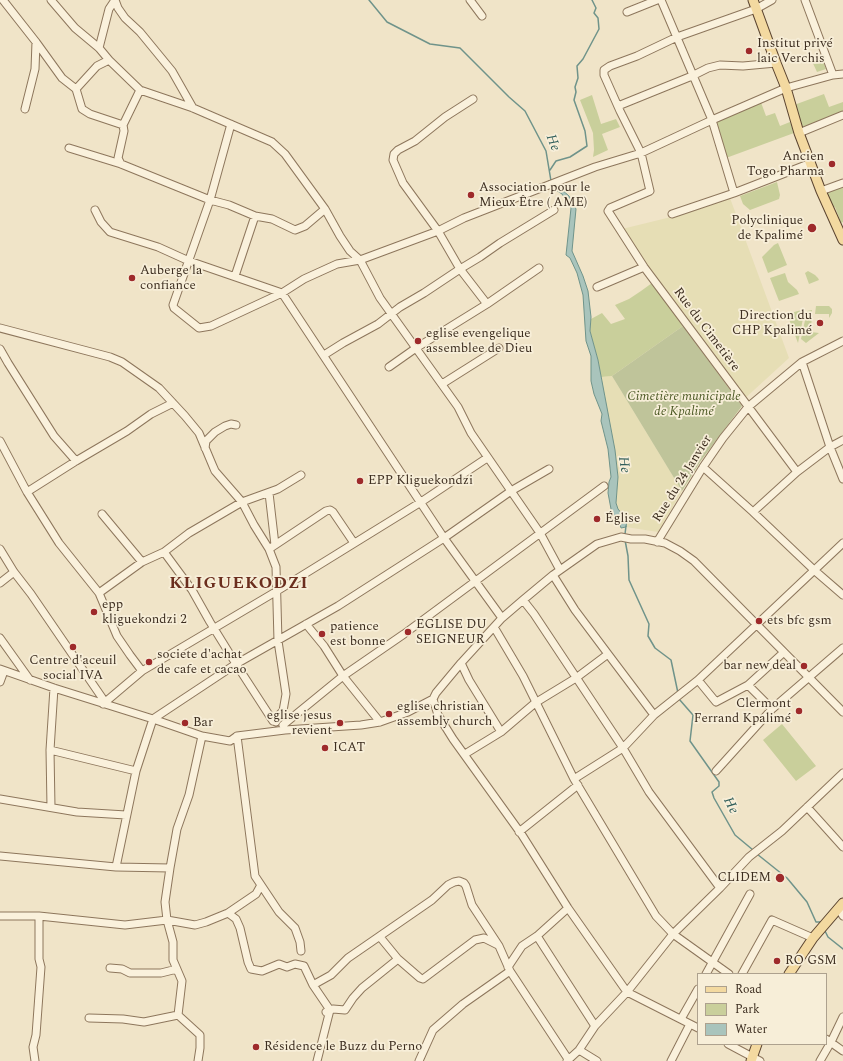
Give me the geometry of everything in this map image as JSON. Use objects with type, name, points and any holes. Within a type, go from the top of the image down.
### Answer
[{"type":"main road","points":[[753,0],[786,88],[799,133],[821,191],[843,240]]},
{"type":"main road","points":[[791,973],[815,936],[841,909]]},
{"type":"main road","points":[[754,1060],[757,1045]]},
{"type":"street","points":[[2,0],[36,42],[62,78],[76,89],[82,109],[90,114],[123,124]]},
{"type":"street","points":[[51,0],[75,28],[99,48],[109,60],[140,90],[192,108],[272,142],[285,154],[325,209],[350,251],[360,260],[380,298],[458,407],[471,433],[540,533],[560,570]]},
{"type":"street","points":[[99,48],[109,10],[115,0],[125,18],[145,38],[172,71],[192,108]]},
{"type":"street","points":[[470,0],[482,16]]},
{"type":"street","points":[[627,12],[657,0]]},
{"type":"street","points":[[661,0],[712,120],[734,193]]},
{"type":"street","points":[[641,153],[604,75],[604,70],[677,37],[756,9],[772,0]]},
{"type":"street","points":[[805,0],[834,75]]},
{"type":"street","points":[[25,109],[35,69],[36,42]]},
{"type":"street","points":[[76,89],[86,80],[97,66],[109,60]]},
{"type":"street","points":[[618,106],[708,68],[776,63]]},
{"type":"street","points":[[231,124],[210,200],[173,305],[176,310],[199,328],[211,326],[282,293],[304,279],[337,264],[360,260],[438,231],[464,218],[595,167],[641,153],[786,88],[843,74]]},
{"type":"street","points":[[121,164],[118,158],[124,131],[123,124],[140,90]]},
{"type":"street","points":[[472,99],[415,140],[398,150],[394,154],[393,160],[403,183],[438,231],[460,269],[487,304]]},
{"type":"street","points":[[799,133],[843,115]]},
{"type":"street","points":[[69,148],[121,164],[210,200],[229,205],[255,216],[272,219],[295,230],[305,226],[325,209]]},
{"type":"street","name":"Rue du Cimetière","points":[[641,153],[650,191],[610,208],[608,211],[644,267],[797,472]]},
{"type":"street","points":[[672,214],[734,193],[811,163]]},
{"type":"street","points":[[821,191],[843,184]]},
{"type":"street","points":[[95,210],[101,222],[110,232],[158,247],[189,261],[282,293],[444,538],[502,618]]},
{"type":"street","points":[[324,355],[378,324],[500,243],[554,210]]},
{"type":"street","points":[[235,276],[255,216]]},
{"type":"street","points":[[597,287],[644,267]]},
{"type":"street","points":[[388,367],[487,304],[539,268]]},
{"type":"street","points":[[0,328],[110,357],[122,362],[159,388],[199,433],[215,471],[242,502],[269,549],[276,567],[278,641],[286,694],[283,711],[274,721]]},
{"type":"street","name":"Rue du 24 Janvier","points":[[657,542],[703,467],[723,438],[748,407],[802,362],[843,341]]},
{"type":"street","points":[[442,384],[499,348]]},
{"type":"street","points":[[0,349],[54,436],[76,461]]},
{"type":"street","points":[[802,362],[830,447],[843,479]]},
{"type":"street","points":[[27,492],[127,431],[151,414],[173,403]]},
{"type":"street","points":[[205,448],[206,442],[215,432],[225,426],[231,424],[236,425]]},
{"type":"street","points":[[753,512],[797,472],[830,447],[843,440]]},
{"type":"street","points":[[0,441],[27,492],[59,543],[98,593],[118,636],[142,671]]},
{"type":"street","points":[[104,703],[142,671],[277,591],[421,502],[487,458]]},
{"type":"street","points":[[703,467],[843,595]]},
{"type":"street","points":[[116,867],[136,771],[153,719],[256,651],[278,641],[338,606],[444,538],[511,492],[549,469]]},
{"type":"street","points":[[98,593],[142,562],[164,552],[189,534],[242,502],[278,489],[301,475]]},
{"type":"street","points":[[284,728],[343,676],[404,634],[604,486]]},
{"type":"street","points":[[269,492],[275,545]]},
{"type":"street","points":[[269,549],[326,511],[330,510],[333,512],[354,543]]},
{"type":"street","points":[[102,514],[142,562]]},
{"type":"street","points":[[0,682],[2,670],[202,736],[230,741],[237,736],[284,728],[361,725],[380,722],[408,712],[433,699],[436,693],[502,618],[522,600],[553,575],[597,544],[624,537],[665,543],[694,561],[843,712]]},
{"type":"street","points":[[519,832],[576,782],[623,748],[654,715],[698,680],[843,543]]},
{"type":"street","points":[[0,549],[14,572],[31,594],[104,703]]},
{"type":"street","points":[[164,552],[192,590],[236,664],[274,721],[284,728]]},
{"type":"street","points":[[0,583],[14,572]]},
{"type":"street","points":[[553,575],[575,610],[654,715]]},
{"type":"street","points":[[522,600],[534,614],[623,748],[649,792],[720,888]]},
{"type":"street","points":[[306,624],[324,646],[343,676],[380,722]]},
{"type":"street","points":[[494,627],[523,676],[576,782],[656,916],[673,934],[727,973]]},
{"type":"street","points":[[0,638],[30,680]]},
{"type":"street","points":[[716,771],[772,709],[843,648]]},
{"type":"street","points":[[698,680],[716,702],[748,685],[784,653]]},
{"type":"street","points":[[465,754],[501,732],[536,704],[576,678],[608,654]]},
{"type":"street","points":[[462,663],[469,680],[501,732]]},
{"type":"street","points":[[748,685],[772,709]]},
{"type":"street","points":[[51,807],[50,750],[54,688]]},
{"type":"street","points":[[433,699],[438,715],[453,739],[519,832],[568,908],[627,992],[697,1028]]},
{"type":"street","points":[[178,1015],[182,981],[173,960],[173,942],[167,920],[165,902],[177,829],[189,795],[202,736]]},
{"type":"street","points":[[237,736],[256,876],[279,912],[295,928],[300,942],[301,951]]},
{"type":"street","points":[[50,750],[136,771]]},
{"type":"street","points":[[313,984],[331,975],[348,958],[432,900],[448,885],[459,881],[464,883],[466,886],[472,905],[499,946],[509,969],[568,1060],[579,1050],[595,1026],[627,992],[673,934],[720,888],[748,856],[782,831],[806,807],[841,777]]},
{"type":"street","points":[[0,799],[77,812],[126,815]]},
{"type":"street","points":[[806,807],[843,848]]},
{"type":"street","points":[[0,856],[116,867],[170,868]]},
{"type":"street","points":[[0,916],[39,916],[125,925],[167,920],[195,925],[228,913],[256,894],[261,884]]},
{"type":"street","points":[[707,973],[750,894]]},
{"type":"street","points":[[419,1061],[434,1030],[463,1004],[509,969],[522,946],[537,936],[568,908]]},
{"type":"street","points":[[228,913],[236,919],[240,928],[251,969],[262,971],[279,964],[287,967],[295,964],[304,966],[327,1011],[317,1061]]},
{"type":"street","points":[[35,1061],[33,1047],[36,1035],[41,967],[38,959],[39,916]]},
{"type":"street","points":[[743,973],[772,920],[815,936]]},
{"type":"street","points":[[537,936],[595,1026]]},
{"type":"street","points":[[380,937],[398,959],[423,979],[478,939],[488,940],[499,946]]},
{"type":"street","points":[[327,1011],[338,1009],[345,1010],[362,988],[398,959]]},
{"type":"street","points":[[110,968],[122,969],[130,973],[161,973],[177,969]]},
{"type":"street","points":[[681,1020],[697,991]]},
{"type":"street","points":[[89,1018],[151,1021],[178,1015]]},
{"type":"street","points":[[178,1015],[200,1035],[198,1061]]},
{"type":"street","points":[[820,1061],[829,1041],[843,1017]]},
{"type":"street","points":[[671,1061],[690,1024]]},
{"type":"street","points":[[829,1041],[843,1051]]},
{"type":"street","points":[[730,1045],[754,1060]]},
{"type":"street","points":[[579,1050],[597,1061]]},
{"type":"shaded area","points":[[730,198],[789,358],[742,401],[622,229],[671,217]]},
{"type":"shaded area","points":[[612,376],[682,491],[658,532],[626,527],[627,520],[618,509],[616,503],[618,477],[601,377]]},
{"type":"green space","points":[[821,55],[826,69],[817,72],[811,59]]},
{"type":"green space","points":[[824,94],[829,107],[843,102],[843,112],[803,128],[794,105]]},
{"type":"green space","points":[[592,95],[601,124],[616,119],[620,127],[602,134],[608,150],[593,157],[593,133],[580,100]]},
{"type":"green space","points":[[759,97],[766,116],[775,113],[780,126],[790,122],[794,133],[726,158],[711,117]]},
{"type":"green space","points":[[777,182],[780,195],[779,199],[750,210],[743,204],[740,196]]},
{"type":"green space","points":[[843,185],[843,222],[841,223],[835,207],[832,208],[827,196],[829,189]]},
{"type":"green space","points":[[778,243],[787,265],[768,273],[762,257]]},
{"type":"green space","points":[[808,271],[815,275],[819,280],[809,284],[805,273]]},
{"type":"green space","points":[[785,273],[788,282],[797,290],[799,294],[779,301],[770,278]]},
{"type":"green space","points":[[652,283],[683,326],[612,376],[601,377],[590,331],[591,319],[602,313],[611,324],[625,319],[615,305],[629,299]]},
{"type":"green space","points":[[816,306],[829,306],[832,309],[832,313],[829,318],[829,314],[815,314]]},
{"type":"green space","points":[[805,309],[798,343],[787,314]]},
{"type":"green space","points":[[812,310],[811,332],[819,333],[806,343],[801,339],[807,311]]},
{"type":"green space","name":"Cimetière municipale de Kpalimé","points":[[683,326],[742,406],[700,462],[682,491],[612,376]]},
{"type":"green space","points":[[782,724],[816,766],[796,781],[763,740]]},
{"type":"water","points":[[551,180],[569,196],[576,209],[572,251],[588,291],[591,317],[590,331],[598,360],[615,450],[618,477],[616,503],[618,509],[627,520],[626,527],[621,528],[618,517],[613,515],[611,509],[608,493],[611,477],[608,449],[601,421],[602,414],[594,394],[591,381],[591,356],[586,341],[583,295],[577,273],[570,258],[566,255],[571,208],[562,194],[550,186],[548,181]]},
{"type":"waterway","name":"He","points":[[369,0],[387,22],[430,44],[460,48],[525,111],[546,151],[551,181]]},
{"type":"waterway","points":[[550,170],[556,161],[570,157],[587,146],[585,131],[574,100],[576,92],[575,87],[578,78],[577,66],[583,59],[599,29],[598,18],[594,13],[596,8],[592,0]]},
{"type":"waterway","name":"He","points":[[625,534],[626,526]]},
{"type":"waterway","name":"He","points":[[625,540],[628,556],[629,580],[649,624],[648,636],[655,648],[671,660],[678,693]]},
{"type":"waterway","name":"He","points":[[679,699],[693,715],[690,741],[719,782],[719,786],[712,792],[714,798],[735,835],[753,850]]},
{"type":"waterway","name":"He","points":[[757,854],[787,878],[807,902],[816,922],[821,922],[822,924]]},
{"type":"waterway","name":"He","points":[[824,929],[828,937],[843,949]]},
{"type":"place","name":"Institut privé laic Verchis","points":[[749,51]]},
{"type":"place","name":"Ancien Togo Pharma","points":[[832,164]]},
{"type":"place","name":"Association pour le Mieux Être ( AME)","points":[[471,195]]},
{"type":"place","name":"Polyclinique de Kpalimé","points":[[812,228]]},
{"type":"place","name":"Auberge la confiance","points":[[132,278]]},
{"type":"place","name":"Direction du CHP Kpalimé","points":[[820,323]]},
{"type":"place","name":"eglise evengelique assemblee de Dieu","points":[[418,341]]},
{"type":"place","name":"EPP Kliguekondzi","points":[[360,481]]},
{"type":"place","name":"Église","points":[[597,519]]},
{"type":"place","name":"epp kliguekondzi 2","points":[[94,612]]},
{"type":"place","name":"ets bfc gsm","points":[[759,621]]},
{"type":"place","name":"EGLISE DU SEIGNEUR","points":[[408,632]]},
{"type":"place","name":"patience est bonne","points":[[322,634]]},
{"type":"place","name":"Centre d'aceuil social IVA","points":[[73,647]]},
{"type":"place","name":"societe d'achat de cafe et cacao","points":[[149,662]]},
{"type":"place","name":"bar new deal","points":[[804,666]]},
{"type":"place","name":"Clermont Ferrand Kpalimé","points":[[799,711]]},
{"type":"place","name":"eglise christian assembly church","points":[[389,714]]},
{"type":"place","name":"Bar","points":[[185,723]]},
{"type":"place","name":"eglise jesus revient","points":[[340,723]]},
{"type":"place","name":"ICAT","points":[[325,748]]},
{"type":"place","name":"CLIDEM","points":[[780,878]]},
{"type":"place","name":"RO GSM","points":[[777,961]]},
{"type":"place","name":"Résidence le Buzz du Perno","points":[[256,1047]]},
{"type":"district","name":"KLIGUEKODZI","points":[[239,585]]}]
